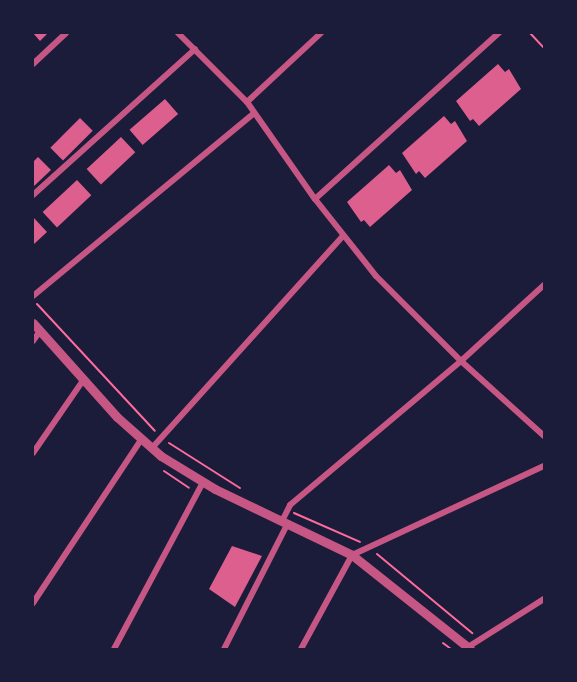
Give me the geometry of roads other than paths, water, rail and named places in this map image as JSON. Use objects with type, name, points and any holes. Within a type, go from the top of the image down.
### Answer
[{"type":"street","points":[[33,64],[66,33]]},
{"type":"street","points":[[178,33],[247,102],[315,199],[376,276],[461,361],[544,436]]},
{"type":"street","points":[[247,102],[321,33]]},
{"type":"street","points":[[315,199],[499,33]]},
{"type":"street","points":[[33,195],[195,49]]},
{"type":"street","points":[[33,298],[254,113]]},
{"type":"street","points":[[152,448],[343,236]]},
{"type":"street","points":[[224,649],[285,522],[287,510],[461,361],[544,285]]},
{"type":"street","points":[[33,322],[141,440],[204,482],[352,555],[469,648],[479,639],[544,599]]},
{"type":"street","points":[[33,341],[40,331]]},
{"type":"street","points":[[33,453],[84,380]]},
{"type":"street","points":[[33,603],[141,440]]},
{"type":"street","points":[[301,649],[352,555],[544,466]]},
{"type":"street","points":[[114,649],[204,482]]}]
